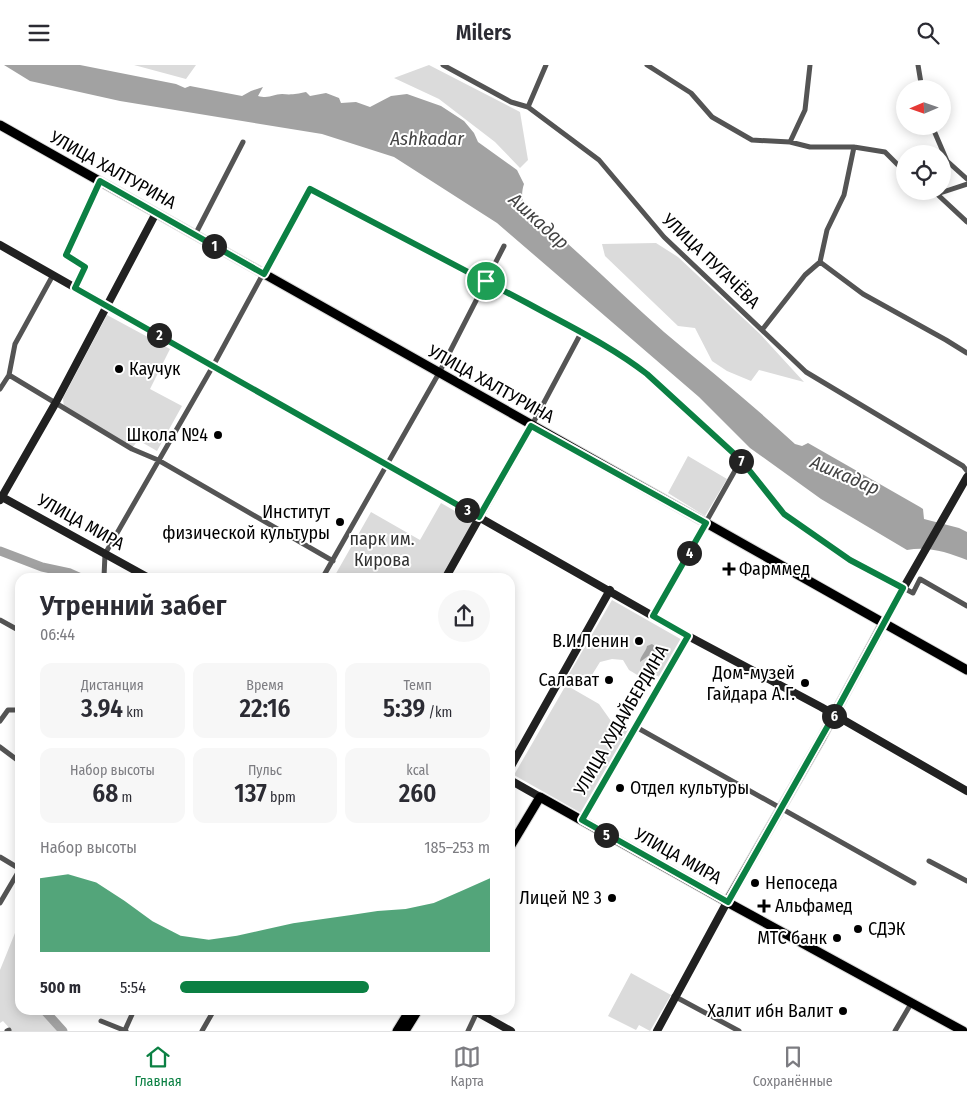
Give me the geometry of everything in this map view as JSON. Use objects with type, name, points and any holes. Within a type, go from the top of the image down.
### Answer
[{"type":"main road","name":"УЛИЦА ХАЛТУРИНА","points":[[0,125],[531,426],[967,670]]},
{"type":"main road","points":[[728,902],[884,623]]},
{"type":"main road","points":[[515,839],[542,798]]},
{"type":"main road","points":[[515,847],[542,798]]},
{"type":"main road","name":"УЛИЦА МИРА","points":[[542,798],[963,1031]]},
{"type":"main road","points":[[397,1031],[411,1015]]},
{"type":"main road","points":[[405,1031],[413,1015]]},
{"type":"street","name":"УЛИЦА ПУГАЧЁВА","points":[[443,65],[511,102],[528,107],[599,160],[664,237],[806,372],[963,466],[967,471]]},
{"type":"street","points":[[528,107],[546,65]]},
{"type":"street","points":[[647,65],[691,93],[712,117],[752,140],[790,142],[810,147],[854,147],[885,152],[896,164]]},
{"type":"street","points":[[790,142],[805,110],[810,65]]},
{"type":"street","points":[[918,65],[920,80]]},
{"type":"street","points":[[936,135],[947,161],[967,179]]},
{"type":"street","points":[[195,235],[242,142]]},
{"type":"street","points":[[762,330],[805,275],[820,263],[827,230],[844,195],[854,147]]},
{"type":"street","points":[[75,288],[85,267],[66,255],[100,181]]},
{"type":"street","points":[[951,189],[967,184]]},
{"type":"street","points":[[104,573],[105,554],[213,366],[310,189],[486,281],[634,364],[741,460],[784,514],[850,560],[903,588],[913,593],[920,579],[967,606]]},
{"type":"street","points":[[943,200],[967,222]]},
{"type":"street","points":[[1,498],[56,404],[106,305],[156,213]]},
{"type":"street","points":[[0,245],[688,636],[834,715],[967,791]]},
{"type":"street","points":[[326,573],[439,373],[504,246]]},
{"type":"street","points":[[820,263],[863,294],[967,353]]},
{"type":"street","points":[[0,389],[9,375],[15,344],[52,275]]},
{"type":"street","points":[[448,573],[581,333]]},
{"type":"street","points":[[9,375],[132,449],[158,460],[333,561]]},
{"type":"street","name":"УЛИЦА ХУДАЙБЕРДИНА","points":[[653,616],[741,460]]},
{"type":"street","points":[[884,623],[967,477]]},
{"type":"street","name":"УЛИЦА МИРА","points":[[1,498],[140,573]]},
{"type":"street","points":[[515,758],[610,591]]},
{"type":"street","points":[[0,620],[15,628]]},
{"type":"street","name":"УЛИЦА ХУДАЙБЕРДИНА","points":[[582,820],[688,636]]},
{"type":"street","points":[[0,721],[8,710],[15,710]]},
{"type":"street","points":[[636,727],[914,883]]},
{"type":"street","points":[[0,747],[15,758]]},
{"type":"street","name":"УЛИЦА МИРА","points":[[515,783],[542,798]]},
{"type":"street","points":[[0,857],[15,866]]},
{"type":"street","points":[[930,861],[967,881]]},
{"type":"street","points":[[0,903],[15,878]]},
{"type":"street","points":[[657,1031],[674,996],[728,902]]},
{"type":"street","points":[[674,996],[739,1031]]},
{"type":"street","points":[[895,1031],[912,1002]]},
{"type":"street","points":[[101,1021],[126,1031],[132,1015]]},
{"type":"street","points":[[202,1031],[211,1015]]},
{"type":"street","points":[[468,1031],[474,1015]]},
{"type":"street","points":[[482,1015],[511,1031]]},
{"type":"green space","points":[[134,65],[196,65],[186,79]]},
{"type":"green space","points":[[429,65],[520,112],[528,160],[520,168],[495,142],[439,99],[394,78]]},
{"type":"green space","points":[[656,243],[678,257],[760,334],[804,382],[759,370],[751,381],[727,371],[712,361],[695,328],[678,326],[605,256],[602,244]]},
{"type":"green space","name":"Каучук","points":[[107,315],[170,349],[150,389],[182,406],[157,451],[138,440],[133,447],[64,408],[63,398]]},
{"type":"green space","points":[[688,456],[727,479],[705,516],[668,493]]},
{"type":"green space","name":"парк им. Кирова","points":[[441,503],[474,522],[445,573],[336,573],[371,512],[420,540]]},
{"type":"green space","points":[[612,600],[684,641],[663,679],[646,670],[639,676],[629,670],[623,660],[612,659],[600,662],[587,683],[577,688],[565,681]]},
{"type":"green space","points":[[566,685],[599,704],[611,721],[629,729],[581,813],[515,776]]},
{"type":"green space","points":[[15,933],[15,1015],[46,1015],[60,1031],[12,1031],[3,1021],[0,1023],[0,970]]},
{"type":"green space","points":[[631,973],[671,995],[650,1031],[639,1025],[636,1030],[608,1016]]},
{"type":"water","name":"Ashkadar","points":[[4,65],[80,65],[176,84],[185,88],[190,86],[242,96],[263,87],[258,96],[266,97],[306,92],[310,96],[326,93],[339,98],[341,103],[356,102],[370,107],[391,96],[407,94],[441,106],[464,121],[474,133],[478,142],[517,170],[524,184],[522,194],[526,207],[664,332],[795,444],[802,446],[808,443],[920,507],[923,509],[924,519],[959,528],[967,532],[967,560],[937,551],[907,550],[821,499],[750,448],[699,397],[497,223],[394,157],[322,134],[120,101],[30,81]]},
{"type":"water","name":"Салават","points":[[652,644],[656,647],[655,651],[640,662],[647,646]]},
{"type":"waterway","points":[[0,551],[42,567],[70,573]]},
{"type":"waterway","points":[[49,1015],[63,1031]]},
{"type":"place","name":"Каучук","points":[[119,369]]},
{"type":"place","name":"Школа №4","points":[[218,435]]},
{"type":"place","name":"Институт физической культуры","points":[[340,522]]},
{"type":"place","name":"Фарммед","points":[[729,569]]},
{"type":"place","name":"В.И.Ленин","points":[[639,641]]},
{"type":"place","name":"Салават","points":[[609,680]]},
{"type":"place","name":"Дом-музей Гайдара А.Г.","points":[[805,683]]},
{"type":"place","name":"Отдел культуры","points":[[620,788]]},
{"type":"place","name":"Непоседа","points":[[755,883]]},
{"type":"place","name":"Лицей № 3","points":[[612,898]]},
{"type":"place","name":"Альфамед","points":[[764,906]]},
{"type":"place","name":"СДЭК","points":[[858,929]]},
{"type":"place","name":"МТС банк","points":[[837,938]]},
{"type":"place","name":"Халит ибн Валит","points":[[843,1011]]},
{"type":"route","points":[[100,181],[264,274],[310,189],[486,281],[634,364],[741,460],[784,514],[850,560],[903,588],[834,715],[728,902],[582,820],[688,636],[653,616],[706,523],[531,426],[479,517],[75,288],[85,267],[66,255],[100,181]]},
{"type":"water label","name":"Ашкадар","points":[[539,221]]},
{"type":"water label","name":"Ашкадар","points":[[845,475]]}]
